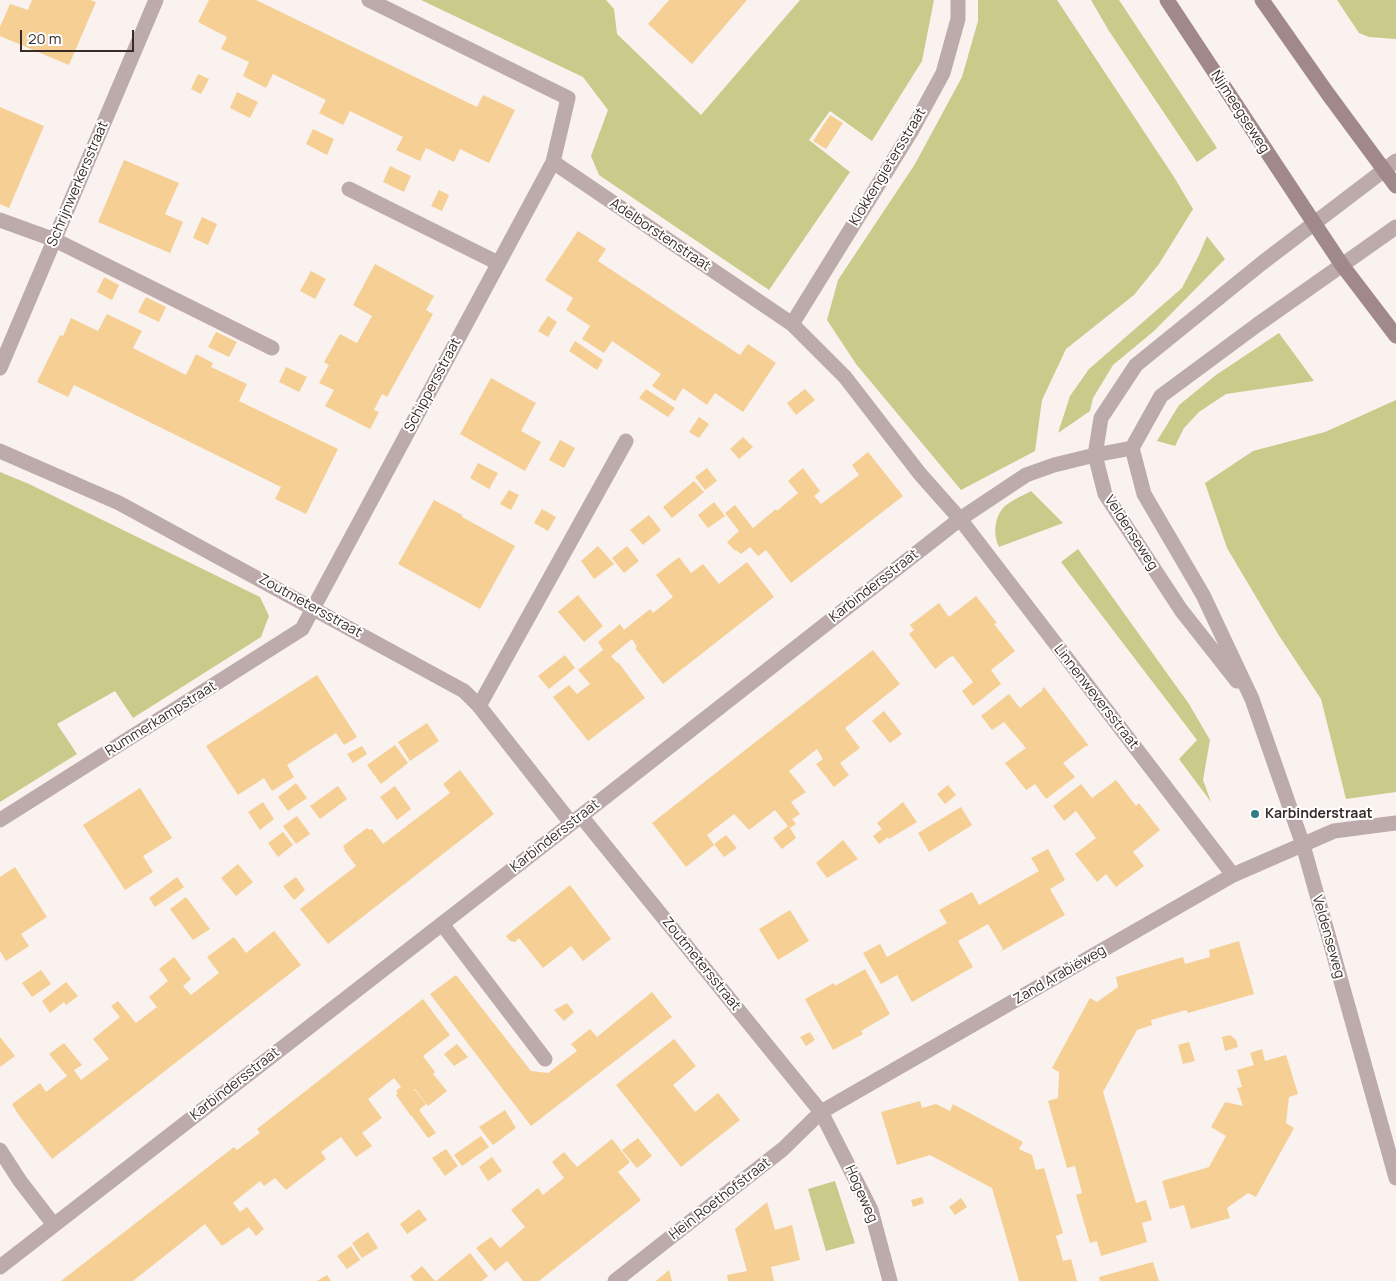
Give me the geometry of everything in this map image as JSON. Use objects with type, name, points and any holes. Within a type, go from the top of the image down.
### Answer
[{"type":"main road","name":"Nijmeegseweg","points":[[1168,0],[1342,265],[1396,336]]},
{"type":"main road","points":[[1262,0],[1328,94],[1390,165],[1396,186]]},
{"type":"street","name":"Schrijnwerkersstraat","points":[[0,368],[156,0]]},
{"type":"street","points":[[369,0],[568,98],[552,162]]},
{"type":"street","name":"Klokkengietersstraat","points":[[792,324],[912,130],[943,73],[958,19],[958,0]]},
{"type":"street","name":"Schippersstraat","points":[[314,608],[552,162]]},
{"type":"street","name":"Adelborstenstraat","points":[[552,162],[792,324],[845,377],[920,474],[960,520]]},
{"type":"street","points":[[1314,223],[1390,165]]},
{"type":"street","points":[[349,189],[498,263]]},
{"type":"street","points":[[0,220],[55,240],[272,348]]},
{"type":"street","name":"Veldenseweg","points":[[1252,700],[1181,610],[1104,494],[1095,455],[1101,418],[1136,365],[1314,223]]},
{"type":"street","points":[[1132,448],[1161,396],[1257,325],[1396,227]]},
{"type":"street","points":[[479,706],[626,441]]},
{"type":"street","name":"Veldenseweg","points":[[1132,448],[1144,494],[1203,595],[1252,700],[1302,845],[1396,1178]]},
{"type":"street","name":"Karbindersstraat","points":[[0,1267],[960,520],[1026,475],[1054,464],[1132,448]]},
{"type":"street","name":"Zoutmetersstraat","points":[[0,451],[119,503],[464,691],[576,820],[821,1112]]},
{"type":"street","name":"Linnenweversstraat","points":[[960,520],[1233,875]]},
{"type":"street","name":"Rummerkampstraat","points":[[0,820],[302,629],[314,608]]},
{"type":"street","name":"Zand Arabiëweg","points":[[821,1112],[1233,875],[1334,831],[1396,823]]},
{"type":"street","points":[[442,924],[545,1059]]},
{"type":"street","name":"Hein Roethofstraat","points":[[615,1281],[783,1148],[821,1112]]},
{"type":"street","name":"Hogeweg","points":[[821,1112],[871,1210],[890,1281]]},
{"type":"street","points":[[0,1150],[20,1181],[54,1225]]},
{"type":"green space","points":[[421,0],[606,0],[614,9],[617,34],[701,115],[800,0],[934,0],[922,61],[872,141],[830,111],[809,140],[850,172],[769,290],[599,175],[591,156],[608,110],[583,77]]},
{"type":"green space","points":[[978,0],[1057,0],[1174,177],[1193,209],[1159,264],[1134,295],[1066,349],[1042,400],[1035,451],[961,490],[856,364],[827,320],[838,280],[915,164],[962,77],[978,21]]},
{"type":"green space","points":[[1091,0],[1119,0],[1217,148],[1197,162],[1109,31]]},
{"type":"green space","points":[[1337,0],[1396,0],[1396,39],[1369,37],[1359,33]]},
{"type":"green space","points":[[1207,236],[1225,259],[1154,331],[1113,365],[1093,398],[1090,411],[1058,433],[1070,396],[1089,369],[1182,288]]},
{"type":"green space","points":[[1279,333],[1314,381],[1226,394],[1199,412],[1184,428],[1175,446],[1157,441],[1179,405],[1216,375]]},
{"type":"green space","points":[[1396,400],[1396,792],[1346,799],[1321,699],[1278,634],[1227,548],[1205,483],[1253,451],[1325,432]]},
{"type":"green space","points":[[0,472],[29,484],[260,597],[269,616],[261,637],[133,718],[115,691],[57,724],[77,754],[0,802]]},
{"type":"green space","points":[[1031,491],[1063,523],[999,547],[995,527],[1000,512],[1009,503]]},
{"type":"green space","points":[[1078,549],[1189,704],[1210,740],[1203,780],[1211,802],[1179,759],[1197,740],[1061,562]]},
{"type":"green space","points":[[835,1181],[855,1243],[826,1251],[808,1189]]},
{"type":"building","points":[[32,0],[90,0],[96,2],[69,65],[0,36],[0,27],[10,4],[28,10]]},
{"type":"building","points":[[209,0],[256,0],[477,107],[483,95],[515,110],[489,163],[460,149],[454,162],[426,148],[420,161],[396,150],[403,137],[350,111],[343,125],[319,113],[326,100],[273,74],[266,88],[243,76],[249,62],[221,49],[227,37],[198,22]]},
{"type":"building","points":[[669,0],[747,0],[692,64],[648,24]]},
{"type":"building","points":[[198,74],[209,79],[201,94],[191,89]]},
{"type":"building","points":[[237,92],[258,102],[250,118],[230,108]]},
{"type":"building","points":[[0,107],[44,126],[9,208],[0,204]]},
{"type":"building","points":[[830,115],[843,123],[826,149],[813,141]]},
{"type":"building","points":[[313,129],[334,139],[327,155],[306,144]]},
{"type":"building","points":[[124,160],[179,183],[165,214],[183,222],[170,253],[98,222]]},
{"type":"building","points":[[390,166],[411,176],[404,192],[383,182]]},
{"type":"building","points":[[439,190],[449,195],[442,211],[431,206]]},
{"type":"building","points":[[202,217],[217,224],[208,245],[193,238]]},
{"type":"building","points":[[578,231],[606,249],[598,261],[740,355],[748,344],[776,363],[743,412],[715,393],[707,405],[683,388],[675,401],[652,386],[661,374],[612,341],[604,353],[582,339],[590,326],[566,310],[573,298],[545,280]]},
{"type":"building","points":[[375,264],[434,296],[426,310],[433,314],[387,397],[382,394],[374,410],[379,412],[370,429],[325,406],[334,390],[319,383],[329,365],[324,362],[340,334],[357,343],[372,316],[353,305]]},
{"type":"building","points":[[311,271],[326,279],[315,299],[300,291]]},
{"type":"building","points":[[104,277],[119,285],[112,300],[97,292]]},
{"type":"building","points":[[146,297],[166,307],[159,322],[138,312]]},
{"type":"building","points":[[107,314],[142,331],[133,348],[186,375],[196,354],[213,363],[211,367],[247,384],[239,401],[338,449],[306,514],[275,499],[281,487],[107,401],[74,385],[68,397],[37,382],[60,335],[63,336],[71,318],[98,331]]},
{"type":"building","points":[[548,316],[557,322],[548,337],[538,331]]},
{"type":"building","points":[[216,332],[237,342],[229,357],[208,347]]},
{"type":"building","points":[[575,341],[603,360],[597,370],[569,351]]},
{"type":"building","points":[[286,367],[307,377],[299,392],[279,382]]},
{"type":"building","points":[[491,378],[536,403],[521,431],[541,442],[525,471],[460,434]]},
{"type":"building","points":[[646,389],[675,408],[668,417],[639,398]]},
{"type":"building","points":[[805,389],[815,400],[796,415],[787,403]]},
{"type":"building","points":[[699,417],[709,424],[699,438],[689,432]]},
{"type":"building","points":[[743,437],[753,447],[739,459],[730,449]]},
{"type":"building","points":[[560,440],[575,448],[564,468],[549,460]]},
{"type":"building","points":[[868,452],[903,496],[791,583],[766,550],[758,556],[750,547],[741,554],[735,551],[727,542],[739,531],[725,513],[735,505],[753,528],[798,493],[788,481],[803,468],[820,491],[814,496],[821,504],[859,475],[852,465]]},
{"type":"building","points":[[478,463],[498,473],[489,489],[470,478]]},
{"type":"building","points":[[707,468],[717,481],[705,490],[695,477]]},
{"type":"building","points":[[694,481],[704,492],[672,518],[663,507]]},
{"type":"building","points":[[509,490],[519,495],[511,510],[500,504]]},
{"type":"building","points":[[434,500],[515,546],[480,609],[398,564]]},
{"type":"building","points":[[714,502],[725,516],[708,528],[698,515]]},
{"type":"building","points":[[542,509],[556,517],[548,531],[534,523]]},
{"type":"building","points":[[649,515],[661,530],[643,545],[630,530]]},
{"type":"building","points":[[598,546],[614,564],[594,579],[581,561]]},
{"type":"building","points":[[627,546],[639,561],[624,573],[612,558]]},
{"type":"building","points":[[679,557],[691,573],[703,564],[719,584],[747,562],[774,597],[663,684],[635,648],[637,647],[632,639],[611,656],[618,662],[645,698],[588,741],[553,697],[569,685],[577,694],[590,684],[578,670],[603,650],[598,642],[620,624],[624,630],[650,609],[653,613],[673,597],[656,575]]},
{"type":"building","points":[[578,595],[603,626],[584,642],[558,612]]},
{"type":"building","points":[[976,596],[997,623],[994,624],[1015,651],[991,670],[1001,684],[973,706],[962,691],[973,682],[953,656],[935,669],[909,634],[914,630],[910,625],[939,603],[949,617]]},
{"type":"building","points":[[873,650],[900,684],[845,728],[860,748],[840,763],[849,775],[834,787],[816,764],[823,759],[817,749],[789,771],[806,792],[791,802],[800,814],[792,819],[796,824],[790,828],[796,838],[782,849],[773,838],[788,826],[775,810],[749,830],[734,814],[707,835],[714,845],[686,867],[652,823]]},
{"type":"building","points":[[565,655],[575,668],[549,689],[538,676]]},
{"type":"building","points":[[317,675],[357,737],[344,745],[336,733],[287,765],[294,777],[272,791],[264,778],[238,795],[206,746]]},
{"type":"building","points":[[1044,687],[1089,746],[1086,746],[1063,763],[1075,777],[1046,799],[1035,784],[1026,790],[1005,763],[1026,748],[1004,722],[992,730],[981,716],[1009,694],[1020,708],[1043,690]]},
{"type":"building","points":[[884,711],[902,734],[890,743],[872,721]]},
{"type":"building","points":[[427,723],[439,741],[410,761],[398,742]]},
{"type":"building","points":[[395,745],[408,763],[381,784],[367,765]]},
{"type":"building","points":[[362,746],[367,754],[353,763],[347,754]]},
{"type":"building","points":[[460,770],[494,814],[328,944],[300,909],[356,866],[343,846],[367,828],[372,829],[383,844],[450,793],[443,784]]},
{"type":"building","points":[[1116,780],[1136,806],[1139,803],[1160,830],[1133,852],[1144,866],[1116,887],[1106,874],[1097,882],[1075,854],[1096,838],[1076,811],[1064,821],[1053,806],[1081,784],[1092,798]]},
{"type":"building","points":[[296,783],[307,798],[288,811],[278,797]]},
{"type":"building","points":[[948,785],[956,795],[945,804],[937,794]]},
{"type":"building","points":[[338,786],[347,799],[320,819],[310,806]]},
{"type":"building","points":[[395,786],[411,809],[397,820],[380,797]]},
{"type":"building","points":[[140,788],[172,838],[143,856],[153,872],[125,890],[83,825]]},
{"type":"building","points":[[263,802],[274,819],[260,830],[248,812]]},
{"type":"building","points":[[903,802],[917,822],[889,839],[888,837],[879,844],[873,836],[882,829],[877,823]]},
{"type":"building","points":[[961,807],[972,825],[929,852],[918,833]]},
{"type":"building","points":[[297,816],[310,834],[296,844],[283,826]]},
{"type":"building","points":[[283,832],[293,845],[278,857],[268,843]]},
{"type":"building","points":[[726,835],[737,848],[724,857],[714,844]]},
{"type":"building","points":[[843,840],[858,859],[827,878],[816,863]]},
{"type":"building","points":[[1048,849],[1065,880],[1050,889],[1065,915],[1000,952],[1003,949],[988,924],[958,941],[973,967],[912,1002],[897,975],[881,984],[863,953],[880,944],[887,957],[947,923],[939,910],[972,892],[979,905],[1039,871],[1031,858]]},
{"type":"building","points":[[238,864],[253,882],[236,896],[221,878]]},
{"type":"building","points":[[15,867],[47,917],[21,934],[29,946],[6,961],[0,951],[0,877]]},
{"type":"building","points":[[177,877],[184,887],[155,907],[149,898]]},
{"type":"building","points":[[296,877],[305,890],[294,900],[283,886]]},
{"type":"building","points":[[570,885],[611,939],[583,961],[571,946],[543,968],[519,938],[515,942],[510,941],[506,936]]},
{"type":"building","points":[[186,897],[210,929],[193,940],[170,909]]},
{"type":"building","points":[[790,910],[809,941],[778,960],[759,929]]},
{"type":"building","points":[[274,931],[301,965],[52,1159],[12,1104],[40,1083],[46,1092],[67,1076],[49,1054],[64,1043],[82,1065],[74,1070],[81,1080],[109,1059],[93,1039],[120,1017],[111,1006],[118,1001],[136,1023],[157,1007],[149,997],[168,981],[159,969],[174,957],[191,979],[183,986],[191,995],[219,973],[207,957],[234,937],[246,953]]},
{"type":"building","points":[[1239,941],[1254,994],[1188,1013],[1186,1010],[1151,1020],[1152,1025],[1137,1030],[1103,1092],[1136,1203],[1146,1200],[1152,1220],[1142,1223],[1147,1242],[1101,1256],[1097,1241],[1090,1243],[1076,1195],[1082,1193],[1075,1166],[1067,1168],[1048,1101],[1058,1098],[1059,1072],[1052,1068],[1090,998],[1097,1002],[1118,987],[1116,977],[1183,957],[1185,964],[1210,957],[1209,950]]},
{"type":"building","points":[[865,969],[890,1014],[861,1031],[863,1034],[833,1050],[805,999],[834,983],[835,986]]},
{"type":"building","points":[[41,970],[51,984],[32,997],[22,983]]},
{"type":"building","points":[[456,975],[531,1071],[548,1073],[577,1051],[571,1044],[590,1029],[597,1037],[652,992],[672,1017],[531,1126],[430,994]]},
{"type":"building","points":[[66,982],[78,996],[66,1005],[64,1002],[50,1013],[42,1001]]},
{"type":"building","points":[[423,999],[450,1035],[423,1056],[435,1072],[433,1074],[447,1091],[428,1106],[414,1089],[426,1104],[419,1110],[436,1133],[428,1138],[411,1116],[396,1095],[398,1093],[396,1091],[401,1087],[394,1078],[368,1099],[382,1118],[362,1133],[372,1146],[356,1157],[341,1137],[321,1152],[326,1159],[286,1190],[275,1178],[264,1186],[260,1181],[233,1203],[240,1212],[247,1207],[264,1229],[256,1236],[249,1227],[222,1246],[205,1224],[133,1281],[61,1281],[234,1147],[237,1150],[260,1133],[257,1129]]},
{"type":"building","points":[[567,1003],[574,1012],[564,1021],[554,1010]]},
{"type":"building","points":[[810,1032],[815,1040],[806,1046],[800,1037]]},
{"type":"building","points":[[1230,1035],[1236,1040],[1238,1047],[1225,1051],[1222,1037]]},
{"type":"building","points":[[0,1037],[15,1056],[0,1067]]},
{"type":"building","points":[[674,1039],[696,1066],[673,1085],[695,1112],[718,1093],[740,1120],[681,1167],[616,1085]]},
{"type":"building","points":[[1189,1042],[1195,1061],[1183,1064],[1178,1045]]},
{"type":"building","points":[[457,1044],[468,1057],[454,1066],[444,1054]]},
{"type":"building","points":[[1262,1049],[1265,1061],[1286,1055],[1298,1094],[1289,1097],[1286,1123],[1294,1128],[1256,1197],[1248,1193],[1227,1208],[1230,1218],[1191,1229],[1184,1205],[1170,1209],[1162,1181],[1209,1167],[1226,1136],[1211,1127],[1225,1102],[1243,1106],[1237,1088],[1242,1087],[1237,1070],[1254,1065],[1250,1053]]},
{"type":"building","points":[[920,1101],[922,1108],[936,1104],[950,1111],[953,1104],[1023,1142],[1019,1149],[1032,1155],[1036,1170],[1044,1168],[1063,1233],[1056,1236],[1063,1261],[1071,1259],[1077,1281],[1019,1281],[992,1188],[930,1155],[897,1165],[881,1112]]},
{"type":"building","points":[[505,1110],[516,1128],[493,1145],[479,1127]]},
{"type":"building","points":[[481,1136],[489,1147],[462,1166],[454,1155]]},
{"type":"building","points":[[638,1138],[652,1156],[637,1168],[622,1150]]},
{"type":"building","points":[[612,1139],[630,1162],[618,1172],[641,1200],[539,1281],[523,1281],[507,1261],[495,1271],[476,1248],[491,1237],[500,1248],[525,1227],[511,1210],[538,1188],[543,1195],[564,1178],[552,1162],[564,1152],[577,1167]]},
{"type":"building","points":[[446,1149],[458,1166],[445,1176],[432,1158]]},
{"type":"building","points":[[492,1157],[502,1171],[488,1181],[479,1167]]},
{"type":"building","points":[[922,1197],[924,1203],[913,1207],[911,1200]]},
{"type":"building","points":[[961,1198],[967,1207],[955,1215],[949,1207]]},
{"type":"building","points":[[767,1202],[775,1230],[792,1225],[800,1260],[771,1267],[774,1281],[728,1281],[727,1275],[747,1271],[735,1229]]},
{"type":"building","points":[[419,1209],[427,1220],[407,1234],[400,1224]]},
{"type":"building","points":[[368,1232],[378,1248],[362,1258],[352,1243]]},
{"type":"building","points":[[351,1246],[360,1260],[347,1269],[337,1256]]},
{"type":"building","points":[[470,1253],[488,1276],[482,1281],[436,1281]]},
{"type":"building","points":[[1153,1262],[1159,1281],[1100,1281],[1099,1277]]},
{"type":"building","points":[[422,1266],[435,1281],[414,1281],[410,1276]]},
{"type":"building","points":[[669,1270],[672,1281],[656,1281]]},
{"type":"building","points":[[327,1275],[331,1281],[317,1281]]},
{"type":"place","name":"Karbinderstraat","points":[[1255,814]]}]
